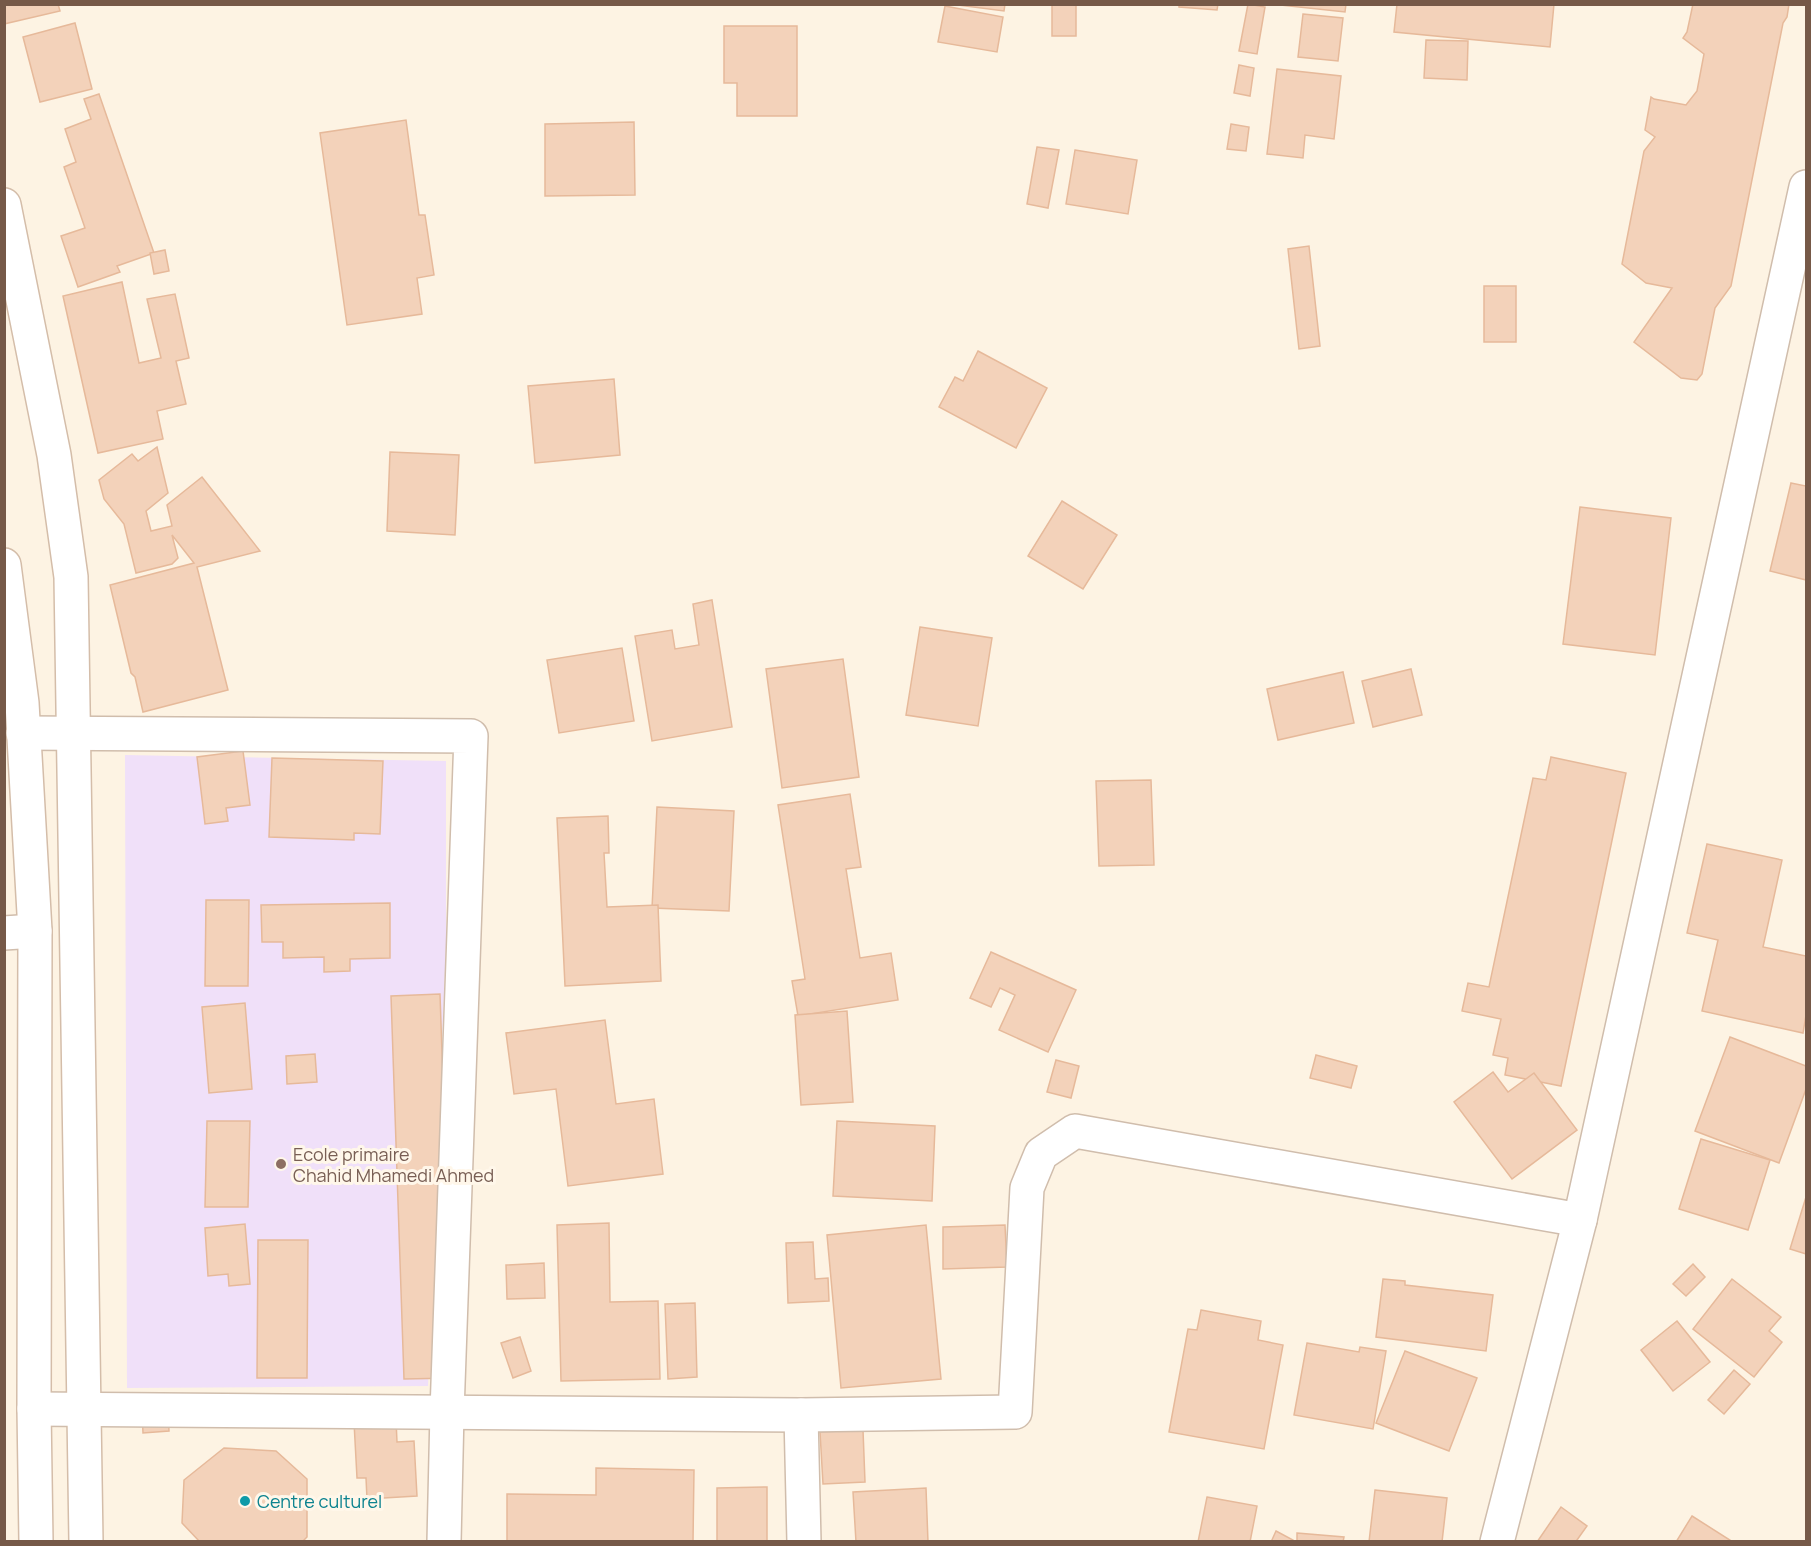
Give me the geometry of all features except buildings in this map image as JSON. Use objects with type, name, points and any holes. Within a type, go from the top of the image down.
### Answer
[{"type":"street","points":[[1497,1542],[1580,1220],[1806,187]]},
{"type":"street","points":[[4,205],[54,455],[71,577],[86,1542]]},
{"type":"street","points":[[4,566],[22,703],[23,733],[20,932],[36,1542]]},
{"type":"street","points":[[23,733],[471,736],[444,1542]]},
{"type":"street","points":[[34,1409],[801,1415],[1015,1412],[1027,1188],[1041,1154],[1075,1131],[1580,1220]]},
{"type":"street","points":[[801,1415],[804,1542]]},
{"type":"shaded area","name":"Ecole primaire Chahid Mhamedi Ahmed","points":[[125,755],[446,761],[446,943],[428,1386],[127,1388]]},
{"type":"place","name":"Ecole primaire Chahid Mhamedi Ahmed","points":[[281,1164]]},
{"type":"place","name":"Centre culturel","points":[[245,1501]]}]
